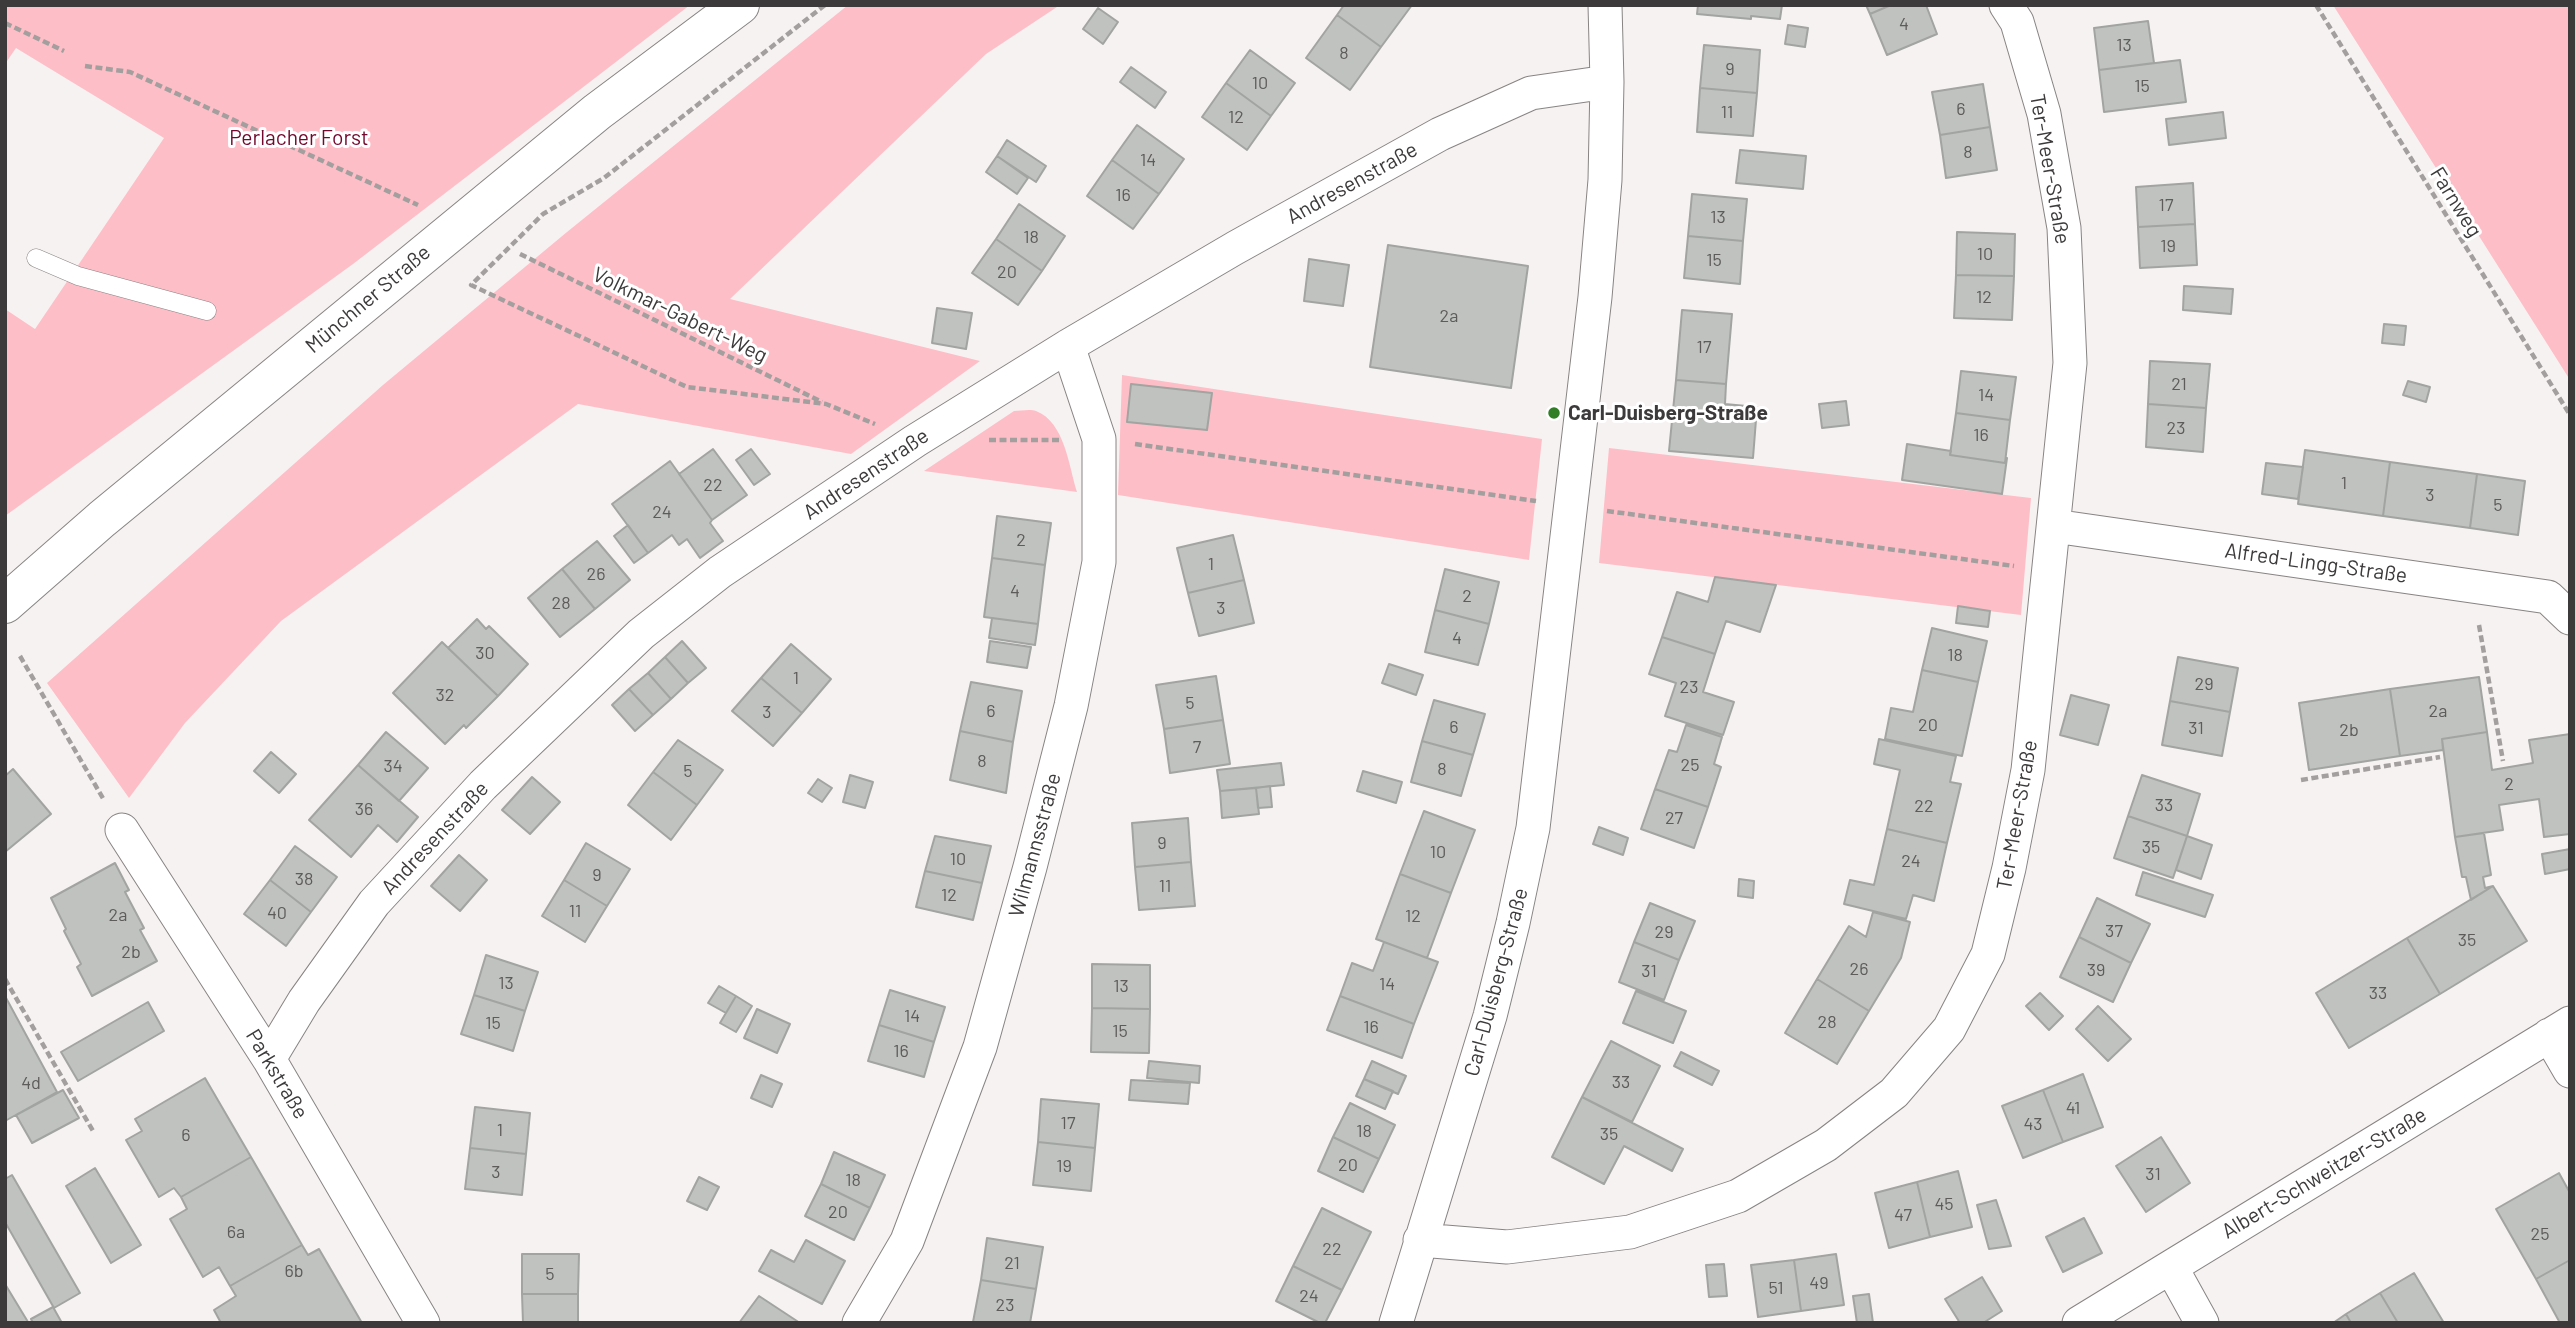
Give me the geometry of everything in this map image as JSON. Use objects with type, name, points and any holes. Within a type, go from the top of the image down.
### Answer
[{"type":"main road","name":"Münchner Straße","points":[[5,604],[102,519],[576,129],[740,5]]},
{"type":"street","name":"Carl-Duisberg-Straße","points":[[1396,1323],[1490,1016],[1533,828],[1595,297],[1605,180],[1605,5]]},
{"type":"street","name":"Ter-Meer-Straße","points":[[1420,1240],[1507,1247],[1630,1232],[1738,1196],[1826,1145],[1894,1093],[1949,1029],[1988,954],[2009,868],[2028,769],[2070,363],[2064,228],[2044,114],[2017,22],[2006,5]]},
{"type":"street","name":"Andresenstraße","points":[[269,1059],[303,1001],[374,903],[483,785],[641,634],[720,572],[915,441],[1068,346],[1235,248],[1440,134],[1531,93],[1607,82]]},
{"type":"street","name":"Wilmannsstraße","points":[[859,1323],[907,1241],[975,1062],[1030,867],[1071,706],[1099,562],[1099,439],[1068,346]]},
{"type":"street","name":"Alfred-Lingg-Straße","points":[[2054,526],[2548,597],[2570,618]]},
{"type":"street","name":"Parkstraße","points":[[122,830],[269,1059],[423,1323]]},
{"type":"street","points":[[2559,1029],[2570,1070]]},
{"type":"street","name":"Albert-Schweitzer-Straße","points":[[2079,1323],[2559,1029]]},
{"type":"street","points":[[2171,1267],[2202,1323]]},
{"type":"lane","points":[[36,258],[78,276],[207,311]]},
{"type":"path","points":[[825,5],[604,178],[543,214],[471,285],[687,387],[826,404],[915,441]]},
{"type":"path","name":"Farnweg","points":[[2315,5],[2570,415]]},
{"type":"path","points":[[5,23],[64,51]]},
{"type":"path","points":[[85,66],[130,72],[418,205]]},
{"type":"path","name":"Volkmar-Gabert-Weg","points":[[520,254],[826,404]]},
{"type":"path","points":[[980,440],[1099,439]]},
{"type":"path","points":[[2473,586],[2503,761]]},
{"type":"path","points":[[20,656],[122,830]]},
{"type":"path","points":[[2301,780],[2440,757]]},
{"type":"path","points":[[5,979],[93,1131]]},
{"type":"green space","name":"Perlacher Forst","points":[[5,5],[690,5],[353,264],[5,516],[5,309],[35,329],[164,138],[16,48],[5,64]]},
{"type":"green space","points":[[848,5],[1060,5],[986,54],[730,299],[980,361],[851,454],[578,404],[281,621],[185,723],[129,798],[47,683],[383,385]]},
{"type":"green space","points":[[2333,5],[2570,5],[2570,380]]},
{"type":"green space","points":[[1122,375],[1542,439],[1529,560],[1118,495]]},
{"type":"green space","points":[[1014,411],[1036,411],[1054,425],[1064,446],[1077,492],[924,471]]},
{"type":"green space","points":[[1609,448],[2031,498],[2021,615],[1599,563]]},
{"type":"building","points":[[1344,5],[1412,5],[1381,47],[1337,15]]},
{"type":"building","points":[[1698,5],[1782,5],[1780,19],[1751,16],[1751,19],[1697,14]]},
{"type":"building","points":[[1866,5],[1891,5],[1870,14]]},
{"type":"building","points":[[1891,5],[1926,5],[1937,34],[1887,55],[1870,14]]},
{"type":"building","points":[[1098,8],[1118,22],[1103,44],[1083,29]]},
{"type":"building","points":[[1337,15],[1381,47],[1350,90],[1306,58]]},
{"type":"building","points":[[2148,21],[2154,63],[2099,70],[2094,28]]},
{"type":"building","points":[[1788,25],[1808,28],[1805,47],[1785,44]]},
{"type":"building","points":[[1704,45],[1760,50],[1757,93],[1700,88]]},
{"type":"building","points":[[1250,50],[1295,83],[1271,116],[1226,83]]},
{"type":"building","points":[[2180,60],[2186,102],[2104,112],[2099,70]]},
{"type":"building","points":[[1131,67],[1166,92],[1155,108],[1120,82]]},
{"type":"building","points":[[1226,83],[1271,116],[1247,150],[1202,117]]},
{"type":"building","points":[[1983,84],[1990,127],[1940,135],[1932,92]]},
{"type":"building","points":[[1700,88],[1757,93],[1753,136],[1697,132]]},
{"type":"building","points":[[2223,112],[2226,138],[2169,145],[2166,119]]},
{"type":"building","points":[[1137,125],[1184,159],[1159,194],[1112,160]]},
{"type":"building","points":[[1990,127],[1997,170],[1946,178],[1940,135]]},
{"type":"building","points":[[1007,140],[1046,166],[1036,182],[997,156]]},
{"type":"building","points":[[1740,150],[1806,156],[1803,189],[1736,183]]},
{"type":"building","points":[[997,156],[1028,178],[1017,194],[986,172]]},
{"type":"building","points":[[1112,160],[1159,194],[1133,229],[1087,196]]},
{"type":"building","points":[[2193,183],[2195,224],[2138,227],[2136,187]]},
{"type":"building","points":[[1692,194],[1747,199],[1743,241],[1688,236]]},
{"type":"building","points":[[1019,204],[1065,236],[1042,271],[996,239]]},
{"type":"building","points":[[2195,224],[2197,265],[2140,268],[2138,227]]},
{"type":"building","points":[[1957,232],[2015,234],[2014,276],[1956,275]]},
{"type":"building","points":[[1688,236],[1743,241],[1740,284],[1684,278]]},
{"type":"building","points":[[996,239],[1042,271],[1018,305],[972,273]]},
{"type":"building","points":[[1388,245],[1528,266],[1511,388],[1370,367]]},
{"type":"building","points":[[1309,259],[1349,265],[1343,306],[1304,301]]},
{"type":"building","points":[[1956,275],[2014,276],[2012,320],[1954,318]]},
{"type":"building","points":[[2184,286],[2233,289],[2231,314],[2183,310]]},
{"type":"building","points":[[937,308],[972,313],[966,349],[932,343]]},
{"type":"building","points":[[1682,310],[1732,314],[1726,384],[1676,380]]},
{"type":"building","points":[[2384,324],[2406,326],[2404,345],[2382,343]]},
{"type":"building","points":[[2150,361],[2210,364],[2206,408],[2148,404]]},
{"type":"building","points":[[1961,371],[2016,377],[2010,420],[1956,413]]},
{"type":"building","points":[[1676,380],[1726,384],[1725,404],[1757,407],[1753,458],[1669,451]]},
{"type":"building","points":[[2408,381],[2430,387],[2426,402],[2403,395]]},
{"type":"building","points":[[1131,384],[1212,393],[1207,430],[1127,422]]},
{"type":"building","points":[[1846,401],[1849,425],[1822,428],[1819,404]]},
{"type":"building","points":[[2148,404],[2206,408],[2203,452],[2146,447]]},
{"type":"building","points":[[1956,413],[2010,420],[2005,463],[1950,455]]},
{"type":"building","points":[[1907,444],[1951,451],[1950,455],[2005,463],[2007,458],[2002,494],[1902,480]]},
{"type":"building","points":[[713,449],[747,495],[712,520],[679,474]]},
{"type":"building","points":[[751,449],[770,474],[754,485],[736,460]]},
{"type":"building","points":[[2305,450],[2390,462],[2383,516],[2298,504]]},
{"type":"building","points":[[670,461],[712,520],[710,523],[723,541],[700,558],[687,539],[679,545],[672,535],[648,553],[612,504]]},
{"type":"building","points":[[2390,462],[2477,474],[2470,528],[2383,516]]},
{"type":"building","points":[[2266,463],[2303,467],[2298,499],[2262,494]]},
{"type":"building","points":[[2477,474],[2525,481],[2518,535],[2470,528]]},
{"type":"building","points":[[997,516],[1051,523],[1045,565],[992,558]]},
{"type":"building","points":[[628,525],[648,553],[634,563],[614,536]]},
{"type":"building","points":[[1233,535],[1244,580],[1188,593],[1177,548]]},
{"type":"building","points":[[597,541],[630,580],[595,609],[562,569]]},
{"type":"building","points":[[992,558],[1045,565],[1038,624],[984,617]]},
{"type":"building","points":[[562,569],[595,609],[560,637],[528,598]]},
{"type":"building","points":[[1445,569],[1499,582],[1489,624],[1435,610]]},
{"type":"building","points":[[1715,577],[1776,585],[1760,632],[1726,621],[1715,654],[1662,637],[1677,592],[1708,602]]},
{"type":"building","points":[[1244,580],[1254,623],[1199,636],[1188,593]]},
{"type":"building","points":[[1958,606],[1990,611],[1988,627],[1956,623]]},
{"type":"building","points":[[1435,610],[1489,624],[1478,665],[1425,652]]},
{"type":"building","points":[[992,618],[1038,624],[1035,645],[989,638]]},
{"type":"building","points":[[477,619],[486,629],[489,626],[528,664],[498,696],[448,648]]},
{"type":"building","points":[[1932,628],[1987,641],[1978,682],[1922,670]]},
{"type":"building","points":[[1662,637],[1715,654],[1703,692],[1734,702],[1723,735],[1665,716],[1676,683],[1649,674]]},
{"type":"building","points":[[682,641],[706,668],[688,683],[665,657]]},
{"type":"building","points":[[990,641],[1031,647],[1027,668],[987,662]]},
{"type":"building","points":[[442,642],[498,696],[466,728],[464,725],[445,744],[393,693]]},
{"type":"building","points":[[791,644],[831,679],[802,713],[761,678]]},
{"type":"building","points":[[665,657],[688,683],[671,699],[648,673]]},
{"type":"building","points":[[2178,657],[2238,668],[2230,712],[2170,701]]},
{"type":"building","points":[[1389,664],[1423,675],[1416,695],[1382,683]]},
{"type":"building","points":[[1922,670],[1978,682],[1962,756],[1885,739],[1891,708],[1913,712]]},
{"type":"building","points":[[648,673],[671,699],[653,715],[629,689]]},
{"type":"building","points":[[1216,676],[1223,720],[1164,729],[1156,685]]},
{"type":"building","points":[[2479,677],[2487,732],[2442,739],[2443,750],[2400,756],[2390,689]]},
{"type":"building","points":[[761,678],[802,713],[773,746],[732,711]]},
{"type":"building","points":[[971,682],[1022,691],[1013,742],[960,731]]},
{"type":"building","points":[[629,689],[653,715],[635,731],[612,705]]},
{"type":"building","points":[[2390,689],[2400,756],[2309,770],[2299,703]]},
{"type":"building","points":[[2071,695],[2109,705],[2098,745],[2060,735]]},
{"type":"building","points":[[1434,700],[1485,714],[1473,755],[1422,741]]},
{"type":"building","points":[[2170,701],[2230,712],[2222,756],[2162,745]]},
{"type":"building","points":[[1223,720],[1230,764],[1170,773],[1164,729]]},
{"type":"building","points":[[1686,725],[1722,737],[1714,764],[1721,767],[1708,807],[1655,789],[1669,750],[1677,752]]},
{"type":"building","points":[[960,731],[1013,742],[1006,793],[950,780]]},
{"type":"building","points":[[386,732],[428,768],[399,801],[358,765]]},
{"type":"building","points":[[2487,732],[2492,770],[2533,763],[2529,740],[2570,734],[2570,834],[2544,837],[2539,799],[2499,805],[2503,830],[2455,837],[2442,739]]},
{"type":"building","points":[[1879,739],[1956,756],[1950,782],[1961,784],[1947,843],[1887,829],[1900,770],[1874,764]]},
{"type":"building","points":[[678,740],[723,770],[697,805],[653,772]]},
{"type":"building","points":[[1422,741],[1473,755],[1461,796],[1411,782]]},
{"type":"building","points":[[271,752],[296,774],[279,793],[254,771]]},
{"type":"building","points":[[1281,763],[1284,785],[1220,791],[1217,770]]},
{"type":"building","points":[[358,765],[418,817],[397,842],[378,825],[351,857],[309,820]]},
{"type":"building","points":[[13,769],[51,814],[5,852],[5,776]]},
{"type":"building","points":[[1363,771],[1402,782],[1396,803],[1357,791]]},
{"type":"building","points":[[653,772],[697,805],[671,840],[628,805]]},
{"type":"building","points":[[850,775],[873,782],[865,808],[843,802]]},
{"type":"building","points":[[2142,775],[2200,794],[2187,836],[2128,816]]},
{"type":"building","points":[[532,777],[560,802],[530,834],[502,810]]},
{"type":"building","points":[[818,779],[832,788],[822,802],[808,793]]},
{"type":"building","points":[[1270,786],[1272,807],[1258,808],[1256,788]]},
{"type":"building","points":[[1256,788],[1259,814],[1222,818],[1220,791]]},
{"type":"building","points":[[1655,789],[1708,807],[1694,848],[1641,829]]},
{"type":"building","points":[[1424,811],[1475,830],[1451,893],[1400,874]]},
{"type":"building","points":[[2128,816],[2187,836],[2173,878],[2114,858]]},
{"type":"building","points":[[1188,818],[1191,862],[1135,867],[1132,823]]},
{"type":"building","points":[[1599,827],[1628,838],[1623,855],[1593,844]]},
{"type":"building","points":[[1887,829],[1947,843],[1934,901],[1913,895],[1906,919],[1844,904],[1850,880],[1874,885]]},
{"type":"building","points":[[2484,833],[2491,875],[2483,877],[2485,888],[2493,886],[2471,900],[2466,877],[2462,877],[2455,837]]},
{"type":"building","points":[[935,836],[991,846],[982,883],[925,871]]},
{"type":"building","points":[[2187,836],[2212,845],[2201,879],[2176,870]]},
{"type":"building","points":[[586,843],[630,869],[607,906],[564,880]]},
{"type":"building","points":[[295,846],[337,877],[311,912],[270,880]]},
{"type":"building","points":[[2570,849],[2570,869],[2545,874],[2542,854]]},
{"type":"building","points":[[459,855],[487,880],[460,911],[431,886]]},
{"type":"building","points":[[1191,862],[1195,906],[1139,910],[1135,867]]},
{"type":"building","points":[[115,863],[129,890],[125,892],[144,928],[140,930],[157,961],[92,996],[77,967],[81,964],[51,898]]},
{"type":"building","points":[[925,871],[982,883],[973,920],[916,907]]},
{"type":"building","points":[[2143,872],[2213,895],[2205,917],[2136,895]]},
{"type":"building","points":[[1400,874],[1451,893],[1427,958],[1376,939]]},
{"type":"building","points":[[1739,879],[1754,881],[1753,898],[1738,896]]},
{"type":"building","points":[[270,880],[311,912],[286,946],[244,914]]},
{"type":"building","points":[[564,880],[607,906],[585,942],[542,916]]},
{"type":"building","points":[[2493,886],[2527,941],[2440,994],[2407,938]]},
{"type":"building","points":[[2097,898],[2150,924],[2131,963],[2079,937]]},
{"type":"building","points":[[1650,903],[1695,921],[1679,960],[1634,942]]},
{"type":"building","points":[[1873,912],[1910,922],[1901,958],[1869,1011],[1817,979],[1849,926],[1866,937]]},
{"type":"building","points":[[2079,937],[2131,963],[2113,1002],[2060,977]]},
{"type":"building","points":[[2407,938],[2440,994],[2349,1048],[2316,993]]},
{"type":"building","points":[[1384,942],[1438,962],[1414,1024],[1340,996],[1352,963],[1373,971]]},
{"type":"building","points":[[1634,942],[1679,960],[1664,1000],[1619,982]]},
{"type":"building","points":[[486,955],[538,972],[525,1011],[474,995]]},
{"type":"building","points":[[1092,964],[1150,965],[1150,1009],[1092,1008]]},
{"type":"building","points":[[1817,979],[1869,1011],[1837,1064],[1785,1033]]},
{"type":"building","points":[[719,986],[736,996],[726,1013],[708,1003]]},
{"type":"building","points":[[890,990],[945,1007],[934,1042],[879,1025]]},
{"type":"building","points":[[1636,991],[1686,1011],[1673,1043],[1623,1023]]},
{"type":"building","points":[[2040,993],[2063,1016],[2049,1030],[2026,1006]]},
{"type":"building","points":[[474,995],[525,1011],[513,1051],[461,1034]]},
{"type":"building","points":[[5,996],[57,1092],[5,1121]]},
{"type":"building","points":[[736,996],[752,1006],[736,1032],[720,1023]]},
{"type":"building","points":[[1340,996],[1414,1024],[1402,1058],[1327,1030]]},
{"type":"building","points":[[148,1002],[164,1031],[78,1081],[61,1052]]},
{"type":"building","points":[[2098,1006],[2131,1039],[2108,1061],[2076,1029]]},
{"type":"building","points":[[1092,1008],[1150,1009],[1149,1053],[1091,1052]]},
{"type":"building","points":[[757,1009],[790,1024],[777,1053],[744,1038]]},
{"type":"building","points":[[879,1025],[934,1042],[924,1077],[868,1061]]},
{"type":"building","points":[[1611,1041],[1660,1066],[1632,1122],[1582,1097]]},
{"type":"building","points":[[1681,1052],[1719,1071],[1712,1085],[1674,1066]]},
{"type":"building","points":[[1149,1061],[1200,1066],[1199,1083],[1147,1078]]},
{"type":"building","points":[[1372,1061],[1406,1076],[1398,1094],[1364,1079]]},
{"type":"building","points":[[2083,1074],[2103,1127],[2063,1142],[2043,1090]]},
{"type":"building","points":[[761,1075],[782,1084],[772,1107],[751,1098]]},
{"type":"building","points":[[205,1078],[251,1157],[181,1197],[174,1188],[159,1197],[126,1140],[142,1131],[135,1119]]},
{"type":"building","points":[[1364,1079],[1393,1091],[1385,1109],[1356,1096]]},
{"type":"building","points":[[1131,1080],[1190,1083],[1188,1104],[1129,1100]]},
{"type":"building","points":[[63,1090],[79,1118],[32,1143],[16,1115]]},
{"type":"building","points":[[2043,1090],[2063,1142],[2023,1158],[2002,1106]]},
{"type":"building","points":[[1582,1097],[1683,1149],[1672,1171],[1624,1146],[1604,1184],[1552,1157]]},
{"type":"building","points":[[1041,1099],[1099,1104],[1095,1148],[1038,1142]]},
{"type":"building","points":[[1350,1103],[1395,1125],[1379,1159],[1333,1137]]},
{"type":"building","points":[[475,1107],[530,1113],[526,1154],[470,1148]]},
{"type":"building","points":[[1333,1137],[1379,1159],[1363,1192],[1318,1171]]},
{"type":"building","points":[[2161,1137],[2190,1183],[2146,1212],[2116,1166]]},
{"type":"building","points":[[1038,1142],[1095,1148],[1091,1191],[1033,1185]]},
{"type":"building","points":[[470,1148],[526,1154],[522,1195],[465,1189]]},
{"type":"building","points":[[834,1152],[885,1175],[870,1208],[821,1184]]},
{"type":"building","points":[[251,1157],[302,1245],[230,1286],[219,1267],[203,1277],[170,1219],[187,1209],[181,1197]]},
{"type":"building","points":[[95,1168],[141,1245],[111,1263],[66,1186]]},
{"type":"building","points":[[1958,1171],[1972,1227],[1930,1237],[1917,1182]]},
{"type":"building","points":[[2559,1173],[2570,1193],[2570,1260],[2536,1279],[2496,1209]]},
{"type":"building","points":[[12,1175],[80,1293],[54,1308],[5,1222],[5,1179]]},
{"type":"building","points":[[699,1177],[719,1187],[707,1210],[687,1201]]},
{"type":"building","points":[[1917,1182],[1930,1237],[1889,1248],[1875,1193]]},
{"type":"building","points":[[821,1184],[870,1208],[854,1240],[805,1216]]},
{"type":"building","points":[[1996,1200],[2011,1246],[1989,1249],[1977,1205]]},
{"type":"building","points":[[1322,1208],[1371,1232],[1342,1290],[1293,1266]]},
{"type":"building","points":[[2084,1218],[2102,1253],[2063,1272],[2046,1237]]},
{"type":"building","points":[[987,1238],[1043,1247],[1036,1289],[981,1280]]},
{"type":"building","points":[[806,1240],[845,1261],[822,1304],[759,1271],[771,1250],[794,1262]]},
{"type":"building","points":[[302,1245],[308,1255],[319,1249],[362,1323],[221,1323],[214,1310],[236,1296],[230,1286]]},
{"type":"building","points":[[522,1254],[579,1254],[578,1294],[522,1294]]},
{"type":"building","points":[[1836,1254],[1844,1305],[1801,1311],[1794,1260]]},
{"type":"building","points":[[1794,1260],[1801,1311],[1758,1317],[1751,1265]]},
{"type":"building","points":[[2570,1260],[2570,1323],[2560,1323],[2536,1279]]},
{"type":"building","points":[[1724,1264],[1727,1296],[1709,1297],[1706,1265]]},
{"type":"building","points":[[1293,1266],[1342,1290],[1325,1323],[1276,1301]]},
{"type":"building","points":[[2414,1273],[2444,1323],[2398,1323],[2380,1293]]},
{"type":"building","points":[[1982,1277],[2002,1311],[1983,1323],[1960,1323],[1945,1299]]},
{"type":"building","points":[[981,1280],[1036,1289],[1030,1323],[973,1322]]},
{"type":"building","points":[[5,1284],[28,1322],[27,1323],[5,1323]]},
{"type":"building","points":[[2380,1293],[2398,1323],[2351,1323],[2346,1314]]},
{"type":"building","points":[[522,1294],[578,1294],[578,1323],[523,1323]]},
{"type":"building","points":[[1869,1294],[1873,1323],[1857,1323],[1853,1296]]},
{"type":"building","points":[[759,1296],[800,1323],[739,1323]]},
{"type":"building","points":[[53,1307],[62,1323],[33,1323],[31,1319]]},
{"type":"building","points":[[2346,1314],[2351,1323],[2333,1323]]},
{"type":"place","name":"Carl-Duisberg-Straße","points":[[1554,413]]}]
